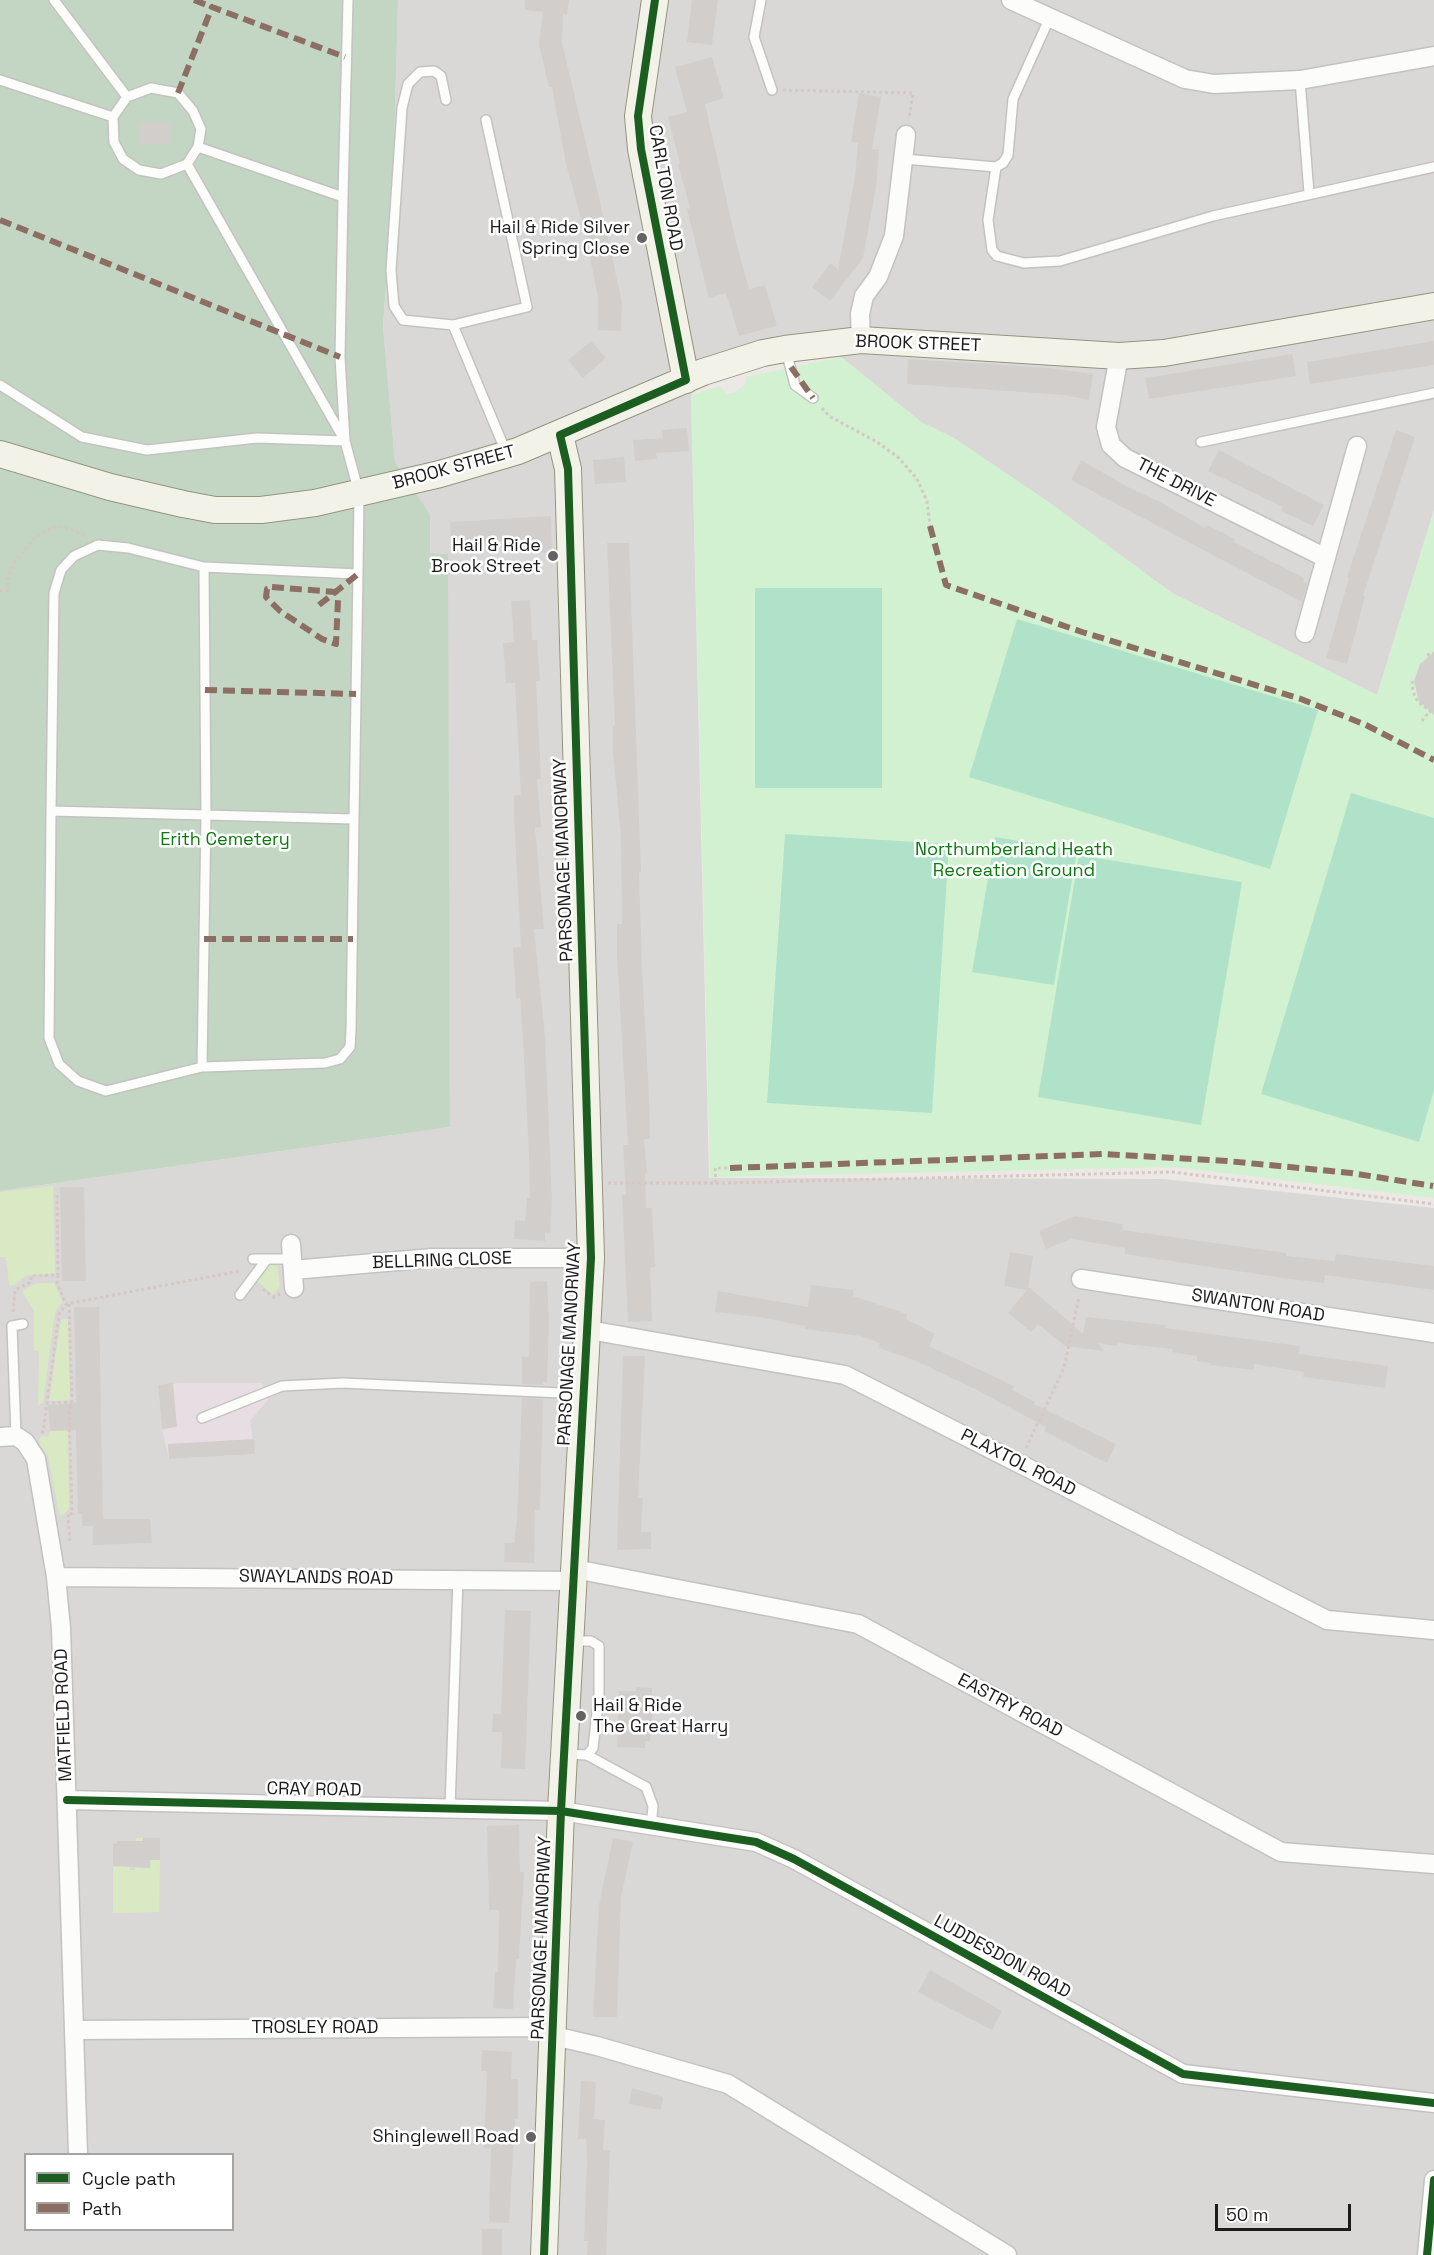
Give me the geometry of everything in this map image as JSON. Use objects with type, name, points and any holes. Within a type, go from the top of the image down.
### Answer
[{"type":"street","name":"CARLTON ROAD","points":[[654,0],[638,116],[640,149],[686,380]]},
{"type":"street","points":[[1011,0],[1053,9],[1185,79],[1214,84],[1300,80],[1434,56]]},
{"type":"street","points":[[861,340],[860,314],[864,296],[878,277],[894,236],[906,135]]},
{"type":"street","name":"BROOK STREET","points":[[0,454],[110,487],[215,510],[261,510],[315,503],[440,474],[507,454],[560,435],[686,380],[763,353],[785,349],[861,340],[1119,356],[1164,352],[1434,306]]},
{"type":"street","name":"THE DRIVE","points":[[1119,356],[1106,427],[1111,445],[1125,458],[1326,558]]},
{"type":"street","name":"PARSONAGE MANORWAY","points":[[544,2255],[561,1811],[575,1754],[570,1641],[583,1394],[589,1330],[591,1258],[568,469],[560,435]]},
{"type":"street","points":[[1305,633],[1357,446]]},
{"type":"street","name":"BELLRING CLOSE","points":[[292,1265],[432,1258],[591,1258]]},
{"type":"street","name":"SWANTON ROAD","points":[[1081,1279],[1434,1333]]},
{"type":"street","name":"PLAXTOL ROAD","points":[[589,1330],[845,1375],[1327,1620],[1434,1630]]},
{"type":"street","name":"MATFIELD ROAD","points":[[14,1438],[36,1459],[56,1577],[61,1628],[76,2030],[78,2153]]},
{"type":"street","name":"SWAYLANDS ROAD","points":[[56,1577],[458,1579],[575,1575]]},
{"type":"street","name":"EASTRY ROAD","points":[[575,1575],[858,1624],[1281,1851],[1434,1864]]},
{"type":"street","name":"CRAY ROAD","points":[[67,1800],[561,1811]]},
{"type":"street","name":"LUDDESDON ROAD","points":[[561,1811],[756,1842],[794,1859],[1183,2074],[1434,2103]]},
{"type":"street","name":"TROSLEY ROAD","points":[[76,2030],[554,2031]]},
{"type":"street","points":[[554,2031],[597,2046],[728,2084],[1007,2255]]},
{"type":"street","points":[[1427,2255],[1434,2180]]},
{"type":"lane","points":[[54,0],[127,97]]},
{"type":"lane","points":[[348,0],[340,357],[345,441],[358,493],[358,574],[350,1047],[340,1059],[325,1064],[202,1067],[106,1091],[78,1081],[59,1064],[49,1038],[54,593],[61,570],[74,556],[98,545],[128,548],[204,567],[358,574]]},
{"type":"lane","points":[[761,0],[754,37],[772,90]]},
{"type":"lane","points":[[904,159],[996,167],[1003,163],[1008,155],[1012,99],[1053,9]]},
{"type":"lane","points":[[446,100],[441,76],[434,71],[420,72],[408,84],[402,108],[392,270],[394,306],[403,320],[453,325],[527,307],[486,120]]},
{"type":"lane","points":[[0,80],[113,117]]},
{"type":"lane","points":[[1300,80],[1309,193]]},
{"type":"lane","points":[[151,88],[178,93],[193,111],[201,129],[198,147],[186,164],[161,174],[139,170],[123,159],[114,142],[113,117],[127,97],[151,88]]},
{"type":"lane","points":[[198,147],[343,197]]},
{"type":"lane","points":[[186,164],[345,441]]},
{"type":"lane","points":[[996,167],[988,220],[992,249],[997,256],[1024,263],[1060,261],[1122,240],[1309,193],[1434,167]]},
{"type":"lane","points":[[453,325],[507,454]]},
{"type":"lane","points":[[785,349],[795,385],[813,398]]},
{"type":"lane","points":[[0,385],[82,437],[147,450],[257,438],[345,441]]},
{"type":"lane","points":[[1201,442],[1434,393]]},
{"type":"lane","points":[[202,1067],[206,815],[204,567]]},
{"type":"lane","points":[[51,812],[354,819]]},
{"type":"lane","points":[[253,1259],[267,1259],[292,1265]]},
{"type":"lane","points":[[240,1295],[267,1259]]},
{"type":"lane","points":[[14,1438],[12,1326],[23,1324]]},
{"type":"lane","points":[[202,1418],[282,1386],[343,1383],[583,1394]]},
{"type":"lane","points":[[450,1808],[458,1579]]},
{"type":"lane","points":[[575,1754],[646,1787],[653,1806],[651,1827]]},
{"type":"path","points":[[772,90],[913,93],[906,135]]},
{"type":"path","points":[[813,398],[829,416],[877,442],[899,458],[917,479],[927,501],[930,526]]},
{"type":"path","points":[[0,591],[6,591],[16,560],[36,537],[51,528],[65,527],[83,533],[98,545]]},
{"type":"path","points":[[1427,655],[1434,653]]},
{"type":"path","points":[[1412,681],[1418,702],[1434,714]]},
{"type":"path","points":[[1422,721],[1429,712]]},
{"type":"path","points":[[716,1183],[716,1168],[730,1168]]},
{"type":"path","points":[[589,1183],[716,1183],[1172,1172],[1434,1203]]},
{"type":"path","points":[[57,1192],[57,1283],[67,1304],[72,1402],[69,1408],[72,1514],[68,1514],[70,1545]]},
{"type":"path","points":[[14,1438],[29,1432],[43,1432],[59,1314],[67,1304],[240,1271],[253,1259]]},
{"type":"path","points":[[240,1271],[273,1297],[292,1265]]},
{"type":"path","points":[[12,1326],[15,1290],[31,1282],[31,1276],[58,1275]]},
{"type":"path","points":[[1019,1463],[1064,1368],[1078,1309],[1081,1279]]},
{"type":"path","points":[[46,1403],[72,1402]]},
{"type":"shaded area","points":[[398,0],[1434,0],[1434,510],[1377,695],[1172,593],[1047,501],[954,438],[921,422],[841,357],[814,345],[703,372],[691,395],[709,1178],[1163,1179],[1434,1208],[1434,2255],[0,2255],[0,1257],[5,1257],[0,1220],[0,1191],[450,1127],[447,554],[430,553],[430,514],[395,462],[383,326],[393,187]]},
{"type":"shaded area","points":[[262,1383],[269,1399],[250,1421],[255,1454],[169,1459],[162,1429],[158,1385]]},
{"type":"green space","name":"Erith Cemetery","points":[[0,0],[398,0],[393,187],[383,326],[395,462],[430,514],[430,553],[448,554],[450,1127],[0,1191]]},
{"type":"green space","name":"Northumberland Heath Recreation Ground","points":[[841,357],[921,422],[954,438],[1047,501],[1172,593],[1377,695],[1434,510],[1434,1198],[1174,1167],[710,1177],[691,395],[720,386],[727,394],[736,392],[746,383],[746,377]]},
{"type":"green space","points":[[755,588],[882,588],[882,788],[755,788]]},
{"type":"green space","points":[[1017,619],[1318,710],[1270,869],[969,777]]},
{"type":"green space","points":[[1351,793],[1434,818],[1434,1090],[1419,1142],[1261,1094]]},
{"type":"green space","points":[[785,834],[949,844],[932,1113],[767,1103]]},
{"type":"green space","points":[[995,837],[1077,851],[1054,985],[972,972]]},
{"type":"green space","points":[[1079,855],[1242,882],[1201,1125],[1038,1097]]},
{"type":"green space","points":[[53,1186],[55,1273],[27,1275],[13,1286],[9,1285],[6,1257],[0,1257],[0,1192]]},
{"type":"green space","points":[[269,1264],[277,1264],[280,1286],[273,1295],[256,1280]]},
{"type":"green space","points":[[37,1283],[54,1283],[62,1301],[55,1312],[43,1402],[38,1406],[39,1352],[34,1350],[34,1311],[22,1291]]},
{"type":"green space","points":[[68,1319],[70,1400],[49,1401],[61,1320]]},
{"type":"green space","points":[[68,1430],[69,1509],[60,1517],[48,1456],[39,1443],[41,1435],[48,1437],[50,1431]]},
{"type":"green space","points":[[136,1838],[143,1838],[143,1868],[150,1868],[150,1860],[160,1860],[159,1912],[113,1913],[113,1866],[129,1866],[130,1870],[135,1870]]},
{"type":"building","points":[[525,0],[569,0],[567,15],[563,14],[562,43],[622,303],[621,331],[598,330],[598,297],[585,233],[566,164],[552,87],[549,87],[539,45],[543,12],[525,10]]},
{"type":"building","points":[[692,0],[718,0],[712,45],[687,42]]},
{"type":"building","points":[[712,57],[724,98],[705,104],[736,242],[749,289],[765,285],[777,326],[739,336],[726,293],[709,298],[668,117],[687,112],[675,67]]},
{"type":"building","points":[[859,93],[881,97],[872,149],[879,150],[876,187],[863,258],[830,301],[812,287],[831,263],[838,270],[855,176],[858,143],[851,142]]},
{"type":"building","points":[[170,121],[171,143],[140,145],[138,123]]},
{"type":"building","points":[[591,341],[606,358],[583,378],[568,360]]},
{"type":"building","points":[[1434,341],[1434,365],[1310,384],[1307,362]]},
{"type":"building","points":[[1292,354],[1296,376],[1149,399],[1145,378]]},
{"type":"building","points":[[908,359],[1049,368],[1093,374],[1089,400],[1064,395],[907,384]]},
{"type":"building","points":[[687,428],[689,451],[656,453],[657,459],[635,461],[633,440],[663,438],[662,430]]},
{"type":"building","points":[[1396,430],[1415,437],[1363,596],[1365,596],[1347,664],[1326,658],[1349,578],[1347,577]]},
{"type":"building","points":[[1219,450],[1324,505],[1313,526],[1281,511],[1283,507],[1208,471]]},
{"type":"building","points":[[624,457],[626,482],[595,484],[593,460]]},
{"type":"building","points":[[1081,460],[1205,528],[1207,525],[1235,539],[1234,542],[1304,578],[1303,582],[1307,584],[1302,602],[1071,480]]},
{"type":"building","points":[[551,516],[552,552],[531,553],[530,541],[451,543],[450,522]]},
{"type":"building","points":[[607,543],[629,543],[641,872],[639,872],[642,969],[649,1095],[650,1139],[644,1139],[647,1174],[645,1174],[646,1208],[652,1208],[655,1267],[650,1268],[652,1321],[628,1322],[622,1195],[626,1195],[623,1145],[628,1145],[617,955],[617,924],[622,924],[621,837],[613,752],[613,726],[615,726]]},
{"type":"building","points":[[530,600],[532,640],[537,640],[540,681],[536,681],[541,779],[537,779],[541,827],[535,828],[544,929],[534,929],[545,1037],[552,1200],[550,1233],[545,1232],[545,1241],[514,1239],[515,1220],[525,1221],[527,1198],[530,1198],[523,1038],[520,998],[516,998],[513,948],[521,947],[514,796],[521,795],[515,683],[506,683],[503,643],[514,642],[511,601]]},
{"type":"building","points":[[1434,652],[1434,715],[1419,701],[1414,681],[1420,664]]},
{"type":"building","points":[[60,1187],[84,1187],[86,1281],[62,1281]]},
{"type":"building","points":[[1075,1216],[1123,1224],[1122,1230],[1286,1253],[1286,1256],[1335,1261],[1336,1254],[1434,1266],[1434,1290],[1325,1275],[1324,1283],[1290,1279],[1125,1254],[1125,1248],[1071,1239],[1046,1249],[1039,1231]]},
{"type":"building","points":[[1010,1252],[1033,1256],[1028,1289],[1029,1287],[1083,1334],[1086,1317],[1166,1325],[1165,1328],[1300,1346],[1299,1354],[1388,1366],[1385,1388],[1303,1377],[1304,1372],[1254,1364],[1254,1370],[1210,1365],[1211,1363],[1197,1361],[1197,1356],[1172,1352],[1173,1349],[1118,1343],[1117,1346],[1098,1343],[1104,1351],[1065,1346],[1038,1324],[1031,1332],[1008,1313],[1027,1290],[1004,1286]]},
{"type":"building","points":[[547,1281],[549,1320],[547,1382],[543,1382],[543,1385],[522,1384],[522,1356],[529,1357],[530,1282]]},
{"type":"building","points":[[811,1285],[854,1290],[853,1296],[907,1314],[906,1319],[935,1334],[929,1346],[1014,1386],[1012,1390],[1035,1402],[1034,1404],[1116,1444],[1107,1463],[1044,1431],[1046,1427],[977,1390],[914,1360],[879,1348],[880,1343],[861,1336],[805,1329],[805,1326],[759,1317],[715,1312],[718,1291],[808,1307]]},
{"type":"building","points":[[74,1307],[99,1307],[103,1519],[150,1519],[152,1543],[93,1545],[93,1526],[82,1526],[82,1514],[78,1514],[76,1430],[50,1431],[48,1405],[76,1403]]},
{"type":"building","points":[[623,1356],[645,1356],[638,1498],[643,1498],[641,1532],[651,1532],[651,1549],[617,1550]]},
{"type":"building","points":[[173,1383],[177,1427],[162,1429],[158,1385]]},
{"type":"building","points":[[522,1398],[543,1399],[540,1510],[535,1510],[534,1563],[504,1562],[505,1543],[514,1543],[517,1520]]},
{"type":"building","points":[[254,1439],[255,1454],[169,1459],[168,1444]]},
{"type":"building","points":[[505,1610],[531,1611],[525,1769],[501,1768],[502,1732],[492,1732],[493,1714],[501,1714]]},
{"type":"building","points":[[636,1687],[652,1688],[652,1702],[654,1702],[650,1741],[645,1741],[645,1748],[617,1747],[619,1691],[636,1691]]},
{"type":"building","points":[[519,1825],[520,1872],[524,1872],[519,1959],[516,1959],[513,2009],[493,2008],[495,1972],[498,1972],[499,1910],[489,1910],[487,1826]]},
{"type":"building","points":[[143,1838],[160,1838],[160,1860],[150,1860],[150,1868],[113,1866],[113,1844],[117,1841],[143,1841]]},
{"type":"building","points":[[613,1838],[633,1842],[621,1897],[617,2017],[593,2017],[599,1905]]},
{"type":"building","points":[[930,1970],[1002,2011],[992,2030],[918,1992]]},
{"type":"building","points":[[482,2050],[512,2052],[511,2079],[518,2079],[518,2119],[515,2119],[509,2223],[489,2222],[491,2148],[484,2148],[487,2071],[481,2071]]},
{"type":"building","points":[[581,2081],[596,2082],[594,2119],[605,2120],[603,2150],[610,2150],[606,2255],[587,2255],[588,2241],[584,2241],[587,2160],[586,2139],[578,2139]]},
{"type":"building","points":[[632,2088],[663,2097],[661,2110],[629,2104]]},
{"type":"building","points":[[482,2229],[502,2229],[502,2255],[482,2255]]},
{"type":"marked path","points":[[194,0],[212,7]]},
{"type":"marked path","points":[[178,93],[212,7],[345,57]]},
{"type":"marked path","points":[[0,220],[340,357]]},
{"type":"marked path","points":[[791,367],[813,398]]},
{"type":"marked path","points":[[930,526],[946,585],[1082,632],[1301,699],[1366,725],[1434,760]]},
{"type":"marked path","points":[[319,605],[358,574]]},
{"type":"marked path","points":[[272,587],[335,592],[338,600],[336,644],[322,639],[280,611],[266,597],[267,589],[272,587]]},
{"type":"marked path","points":[[205,690],[356,694]]},
{"type":"marked path","points":[[204,939],[353,939]]},
{"type":"marked path","points":[[730,1168],[1104,1154],[1227,1161],[1351,1173],[1433,1186]]},
{"type":"cycle path","points":[[544,2255],[561,1811],[591,1258],[568,469],[560,435],[686,380],[641,149],[638,116],[655,0]]},
{"type":"cycle path","points":[[67,1800],[561,1811],[756,1842],[794,1859],[1183,2074],[1434,2103]]},
{"type":"cycle path","points":[[1427,2255],[1434,2180]]},
{"type":"place","name":"Hail & Ride Silver Spring Close","points":[[642,238]]},
{"type":"place","name":"Hail & Ride Brook Street","points":[[553,556]]},
{"type":"place","name":"Hail & Ride The Great Harry","points":[[581,1716]]},
{"type":"place","name":"Shinglewell Road","points":[[531,2137]]}]
